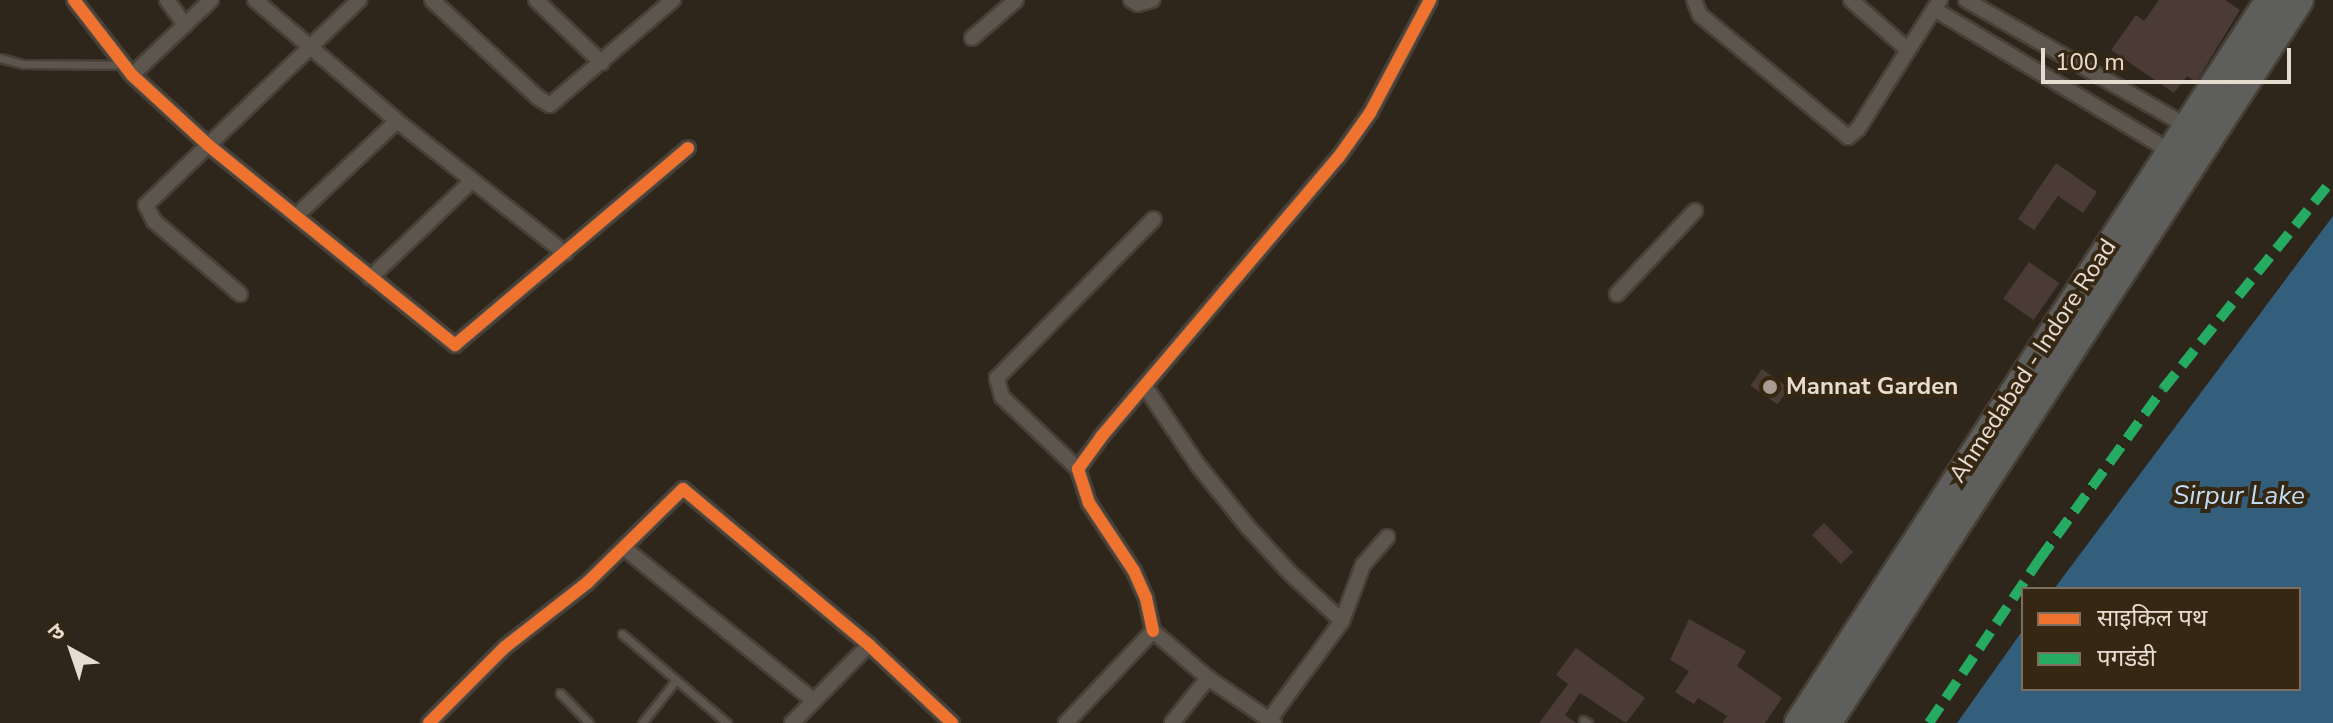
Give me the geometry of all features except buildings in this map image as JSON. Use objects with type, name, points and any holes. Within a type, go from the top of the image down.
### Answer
[{"type":"highway","name":"Ahmedabad - Indore Road","points":[[1799,723],[2269,0]]},
{"type":"highway","name":"Ahmedabad - Indore Road","points":[[1827,723],[2299,0]]},
{"type":"street","points":[[74,0],[128,70],[208,145],[455,345],[688,148]]},
{"type":"street","points":[[167,0],[185,25]]},
{"type":"street","points":[[128,70],[211,0]]},
{"type":"street","points":[[255,0],[397,121],[565,253]]},
{"type":"street","points":[[240,294],[154,221],[146,210],[150,197],[359,0]]},
{"type":"street","points":[[432,0],[537,97],[550,105],[602,63],[663,3]]},
{"type":"street","points":[[536,0],[602,63]]},
{"type":"street","points":[[972,38],[1016,0]]},
{"type":"street","points":[[1131,0],[1138,4],[1152,0]]},
{"type":"street","points":[[1078,469],[1101,437],[1146,388],[1338,158],[1370,113],[1430,0]]},
{"type":"street","points":[[1694,0],[1700,15],[1848,137],[1858,129],[1937,5],[2170,151]]},
{"type":"street","points":[[1851,0],[1907,49]]},
{"type":"street","points":[[1966,0],[2187,126]]},
{"type":"street","points":[[297,215],[397,121]]},
{"type":"street","points":[[370,278],[472,181]]},
{"type":"street","points":[[1617,294],[1695,211]]},
{"type":"street","points":[[1154,219],[997,378],[1002,397],[1078,469],[1089,503],[1134,571],[1146,598],[1153,631],[1208,678],[1271,721],[1342,621],[1363,565],[1387,537]]},
{"type":"street","points":[[1146,388],[1197,464],[1247,526],[1290,573],[1342,621]]},
{"type":"street","points":[[429,723],[505,647],[587,583],[683,489],[869,645],[952,723]]},
{"type":"street","points":[[624,548],[813,700]]},
{"type":"street","points":[[1066,723],[1153,631]]},
{"type":"street","points":[[792,723],[869,645]]},
{"type":"street","points":[[1172,723],[1208,678]]},
{"type":"lane","points":[[0,58],[23,64],[128,70]]},
{"type":"lane","points":[[622,634],[727,723]]},
{"type":"lane","points":[[642,723],[676,680]]},
{"type":"lane","points":[[560,693],[589,723]]},
{"type":"water","name":"Sirpur Lake","points":[[2333,216],[2333,723],[1957,723],[2021,633],[2021,691],[2301,691],[2301,587],[2055,587]]},
{"type":"marked path","points":[[1929,723],[2039,560],[2163,389],[2333,179]]},
{"type":"cycle path","points":[[74,0],[132,75],[208,145],[455,345],[688,148]]},
{"type":"cycle path","points":[[1153,631],[1146,598],[1134,571],[1089,503],[1078,469],[1101,437],[1338,158],[1370,113],[1430,0]]},
{"type":"cycle path","points":[[429,723],[505,647],[587,583],[683,489],[869,645],[952,723]]},
{"type":"place","name":"Mannat Garden","points":[[1770,387]]}]
